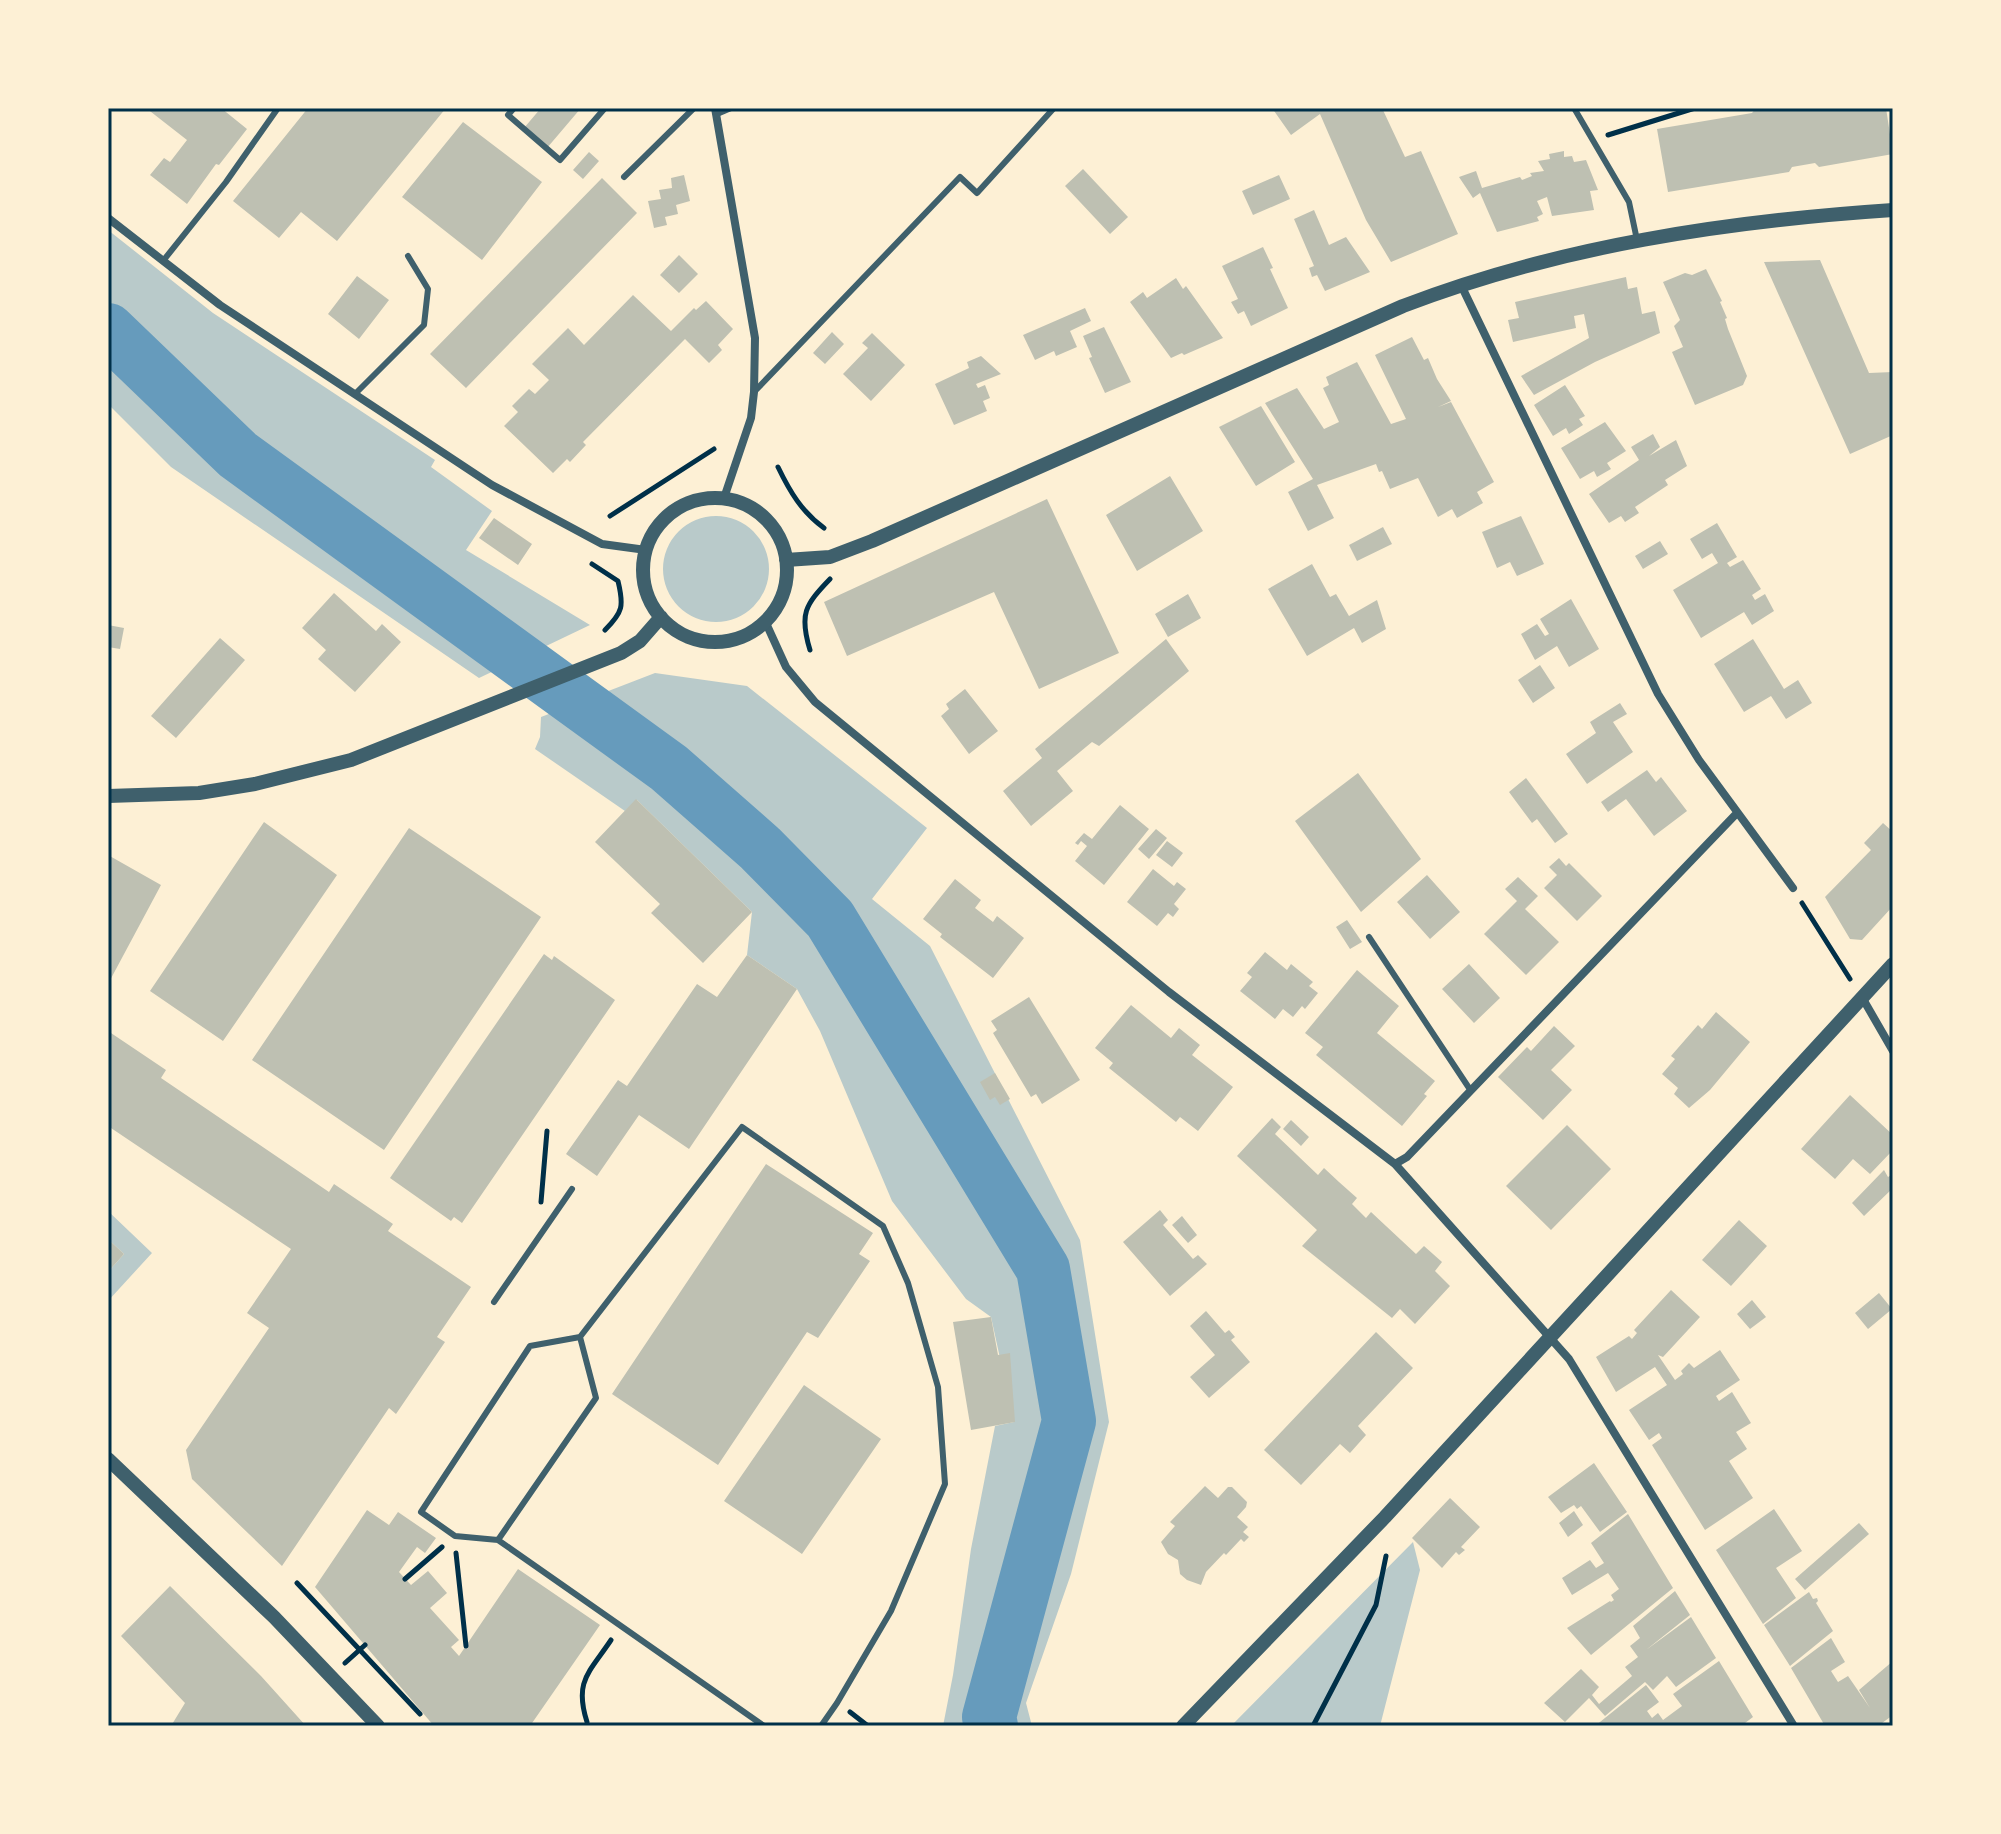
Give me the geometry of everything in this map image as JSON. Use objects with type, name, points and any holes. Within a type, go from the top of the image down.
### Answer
[{"type":"street","points":[[716,111],[755,338],[751,418],[724,498]]},
{"type":"street","points":[[786,560],[830,557],[872,541],[1403,306],[1461,284],[1637,240],[1805,217],[1893,210]]},
{"type":"street","points":[[108,218],[220,305],[492,485],[602,544],[646,550]]},
{"type":"street","points":[[1461,284],[1658,694],[1699,760],[1793,888]]},
{"type":"street","points":[[706,498],[724,498],[741,503],[768,521],[777,533],[786,560],[785,587],[775,610],[752,632],[715,642],[695,639],[661,617],[648,597],[643,574],[646,550],[655,531],[668,515],[686,504],[706,498]]},
{"type":"street","points":[[108,796],[199,793],[351,760],[406,741],[492,703],[621,653],[640,641],[661,617]]},
{"type":"street","points":[[765,621],[786,667],[815,702],[1169,992],[1395,1164],[1569,1359],[1794,1726]]},
{"type":"street","points":[[1395,1164],[1407,1157],[1737,813]]},
{"type":"street","points":[[1183,1726],[1385,1517],[1893,964]]},
{"type":"street","points":[[1863,999],[1893,1051]]},
{"type":"street","points":[[108,1459],[274,1617],[378,1726]]},
{"type":"lane","points":[[163,261],[226,182],[278,108]]},
{"type":"lane","points":[[514,108],[508,115],[560,160],[605,108]]},
{"type":"lane","points":[[624,177],[694,108]]},
{"type":"lane","points":[[716,111],[731,108]]},
{"type":"lane","points":[[754,392],[960,177],[977,193],[1054,108]]},
{"type":"lane","points":[[1574,108],[1629,202],[1637,240]]},
{"type":"lane","points":[[355,394],[424,325],[428,289],[408,256]]},
{"type":"lane","points":[[1369,937],[1471,1091]]},
{"type":"lane","points":[[764,1726],[498,1540],[455,1536],[421,1512],[530,1346],[580,1337],[742,1127],[883,1226],[908,1283],[938,1387],[945,1484],[891,1611],[821,1726]]},
{"type":"lane","points":[[494,1302],[572,1189]]},
{"type":"lane","points":[[498,1540],[596,1398],[580,1337]]},
{"type":"path","points":[[1593,140],[1695,108]]},
{"type":"path","points":[[610,516],[714,449]]},
{"type":"path","points":[[778,467],[791,493],[809,517],[824,528]]},
{"type":"path","points":[[592,564],[618,581],[623,602],[618,618],[605,630]]},
{"type":"path","points":[[810,650],[804,631],[804,615],[809,600],[833,576]]},
{"type":"path","points":[[1793,888],[1863,999]]},
{"type":"path","points":[[538,1237],[547,1131]]},
{"type":"path","points":[[405,1579],[455,1536]]},
{"type":"path","points":[[455,1536],[466,1646]]},
{"type":"path","points":[[1313,1726],[1376,1605],[1386,1556]]},
{"type":"path","points":[[404,1565],[412,1572]]},
{"type":"path","points":[[297,1583],[420,1714]]},
{"type":"path","points":[[587,1722],[580,1702],[582,1683],[620,1626]]},
{"type":"shaded area","points":[[108,230],[213,313],[435,460],[431,467],[492,511],[466,550],[590,625],[479,678],[171,467],[108,404]]},
{"type":"shaded area","points":[[716,516],[736,520],[753,532],[765,549],[769,569],[765,589],[753,606],[736,618],[716,622],[696,618],[679,606],[667,589],[663,569],[667,549],[679,532],[696,520]]},
{"type":"shaded area","points":[[655,673],[747,686],[927,828],[872,899],[930,946],[1080,1240],[1109,1422],[1071,1574],[1026,1703],[1032,1726],[943,1726],[971,1549],[995,1426],[1014,1422],[991,1317],[966,1299],[892,1201],[820,1031],[797,989],[747,955],[752,912],[637,800],[625,811],[535,749],[540,737],[541,717]]},
{"type":"shaded area","points":[[108,1211],[152,1253],[108,1301],[108,1272],[124,1254],[108,1239]]},
{"type":"shaded area","points":[[1413,1542],[1420,1570],[1380,1726],[1231,1726]]},
{"type":"building","points":[[146,108],[221,108],[247,129],[187,204],[150,175],[164,158],[170,162],[187,140]]},
{"type":"building","points":[[308,108],[446,108],[337,241],[301,212],[279,238],[233,201]]},
{"type":"building","points":[[541,108],[581,108],[547,148],[524,128]]},
{"type":"building","points":[[1272,108],[1382,108],[1405,157],[1421,151],[1458,234],[1391,262],[1366,220],[1320,114],[1291,135]]},
{"type":"building","points":[[1756,108],[1886,108],[1893,154],[1819,167],[1815,163],[1792,167],[1789,172],[1668,192],[1657,129],[1752,113]]},
{"type":"building","points":[[463,122],[542,182],[482,260],[402,197]]},
{"type":"building","points":[[1564,151],[1564,157],[1572,156],[1574,162],[1586,160],[1598,190],[1590,191],[1594,210],[1552,216],[1547,197],[1537,201],[1543,214],[1537,217],[1539,221],[1497,232],[1480,193],[1473,198],[1459,177],[1476,171],[1482,188],[1520,177],[1522,180],[1532,176],[1530,173],[1544,171],[1538,161],[1550,159],[1549,154]]},
{"type":"building","points":[[589,152],[599,161],[583,179],[573,170]]},
{"type":"building","points":[[1083,169],[1128,217],[1110,234],[1065,186]]},
{"type":"building","points":[[684,175],[690,201],[676,205],[678,214],[665,217],[667,225],[654,228],[648,201],[661,199],[659,190],[672,188],[671,178]]},
{"type":"building","points":[[1279,175],[1290,199],[1253,215],[1242,191]]},
{"type":"building","points":[[602,178],[637,213],[466,388],[430,354]]},
{"type":"building","points":[[1314,210],[1329,245],[1346,237],[1370,272],[1325,291],[1317,275],[1312,277],[1309,268],[1314,266],[1294,219]]},
{"type":"building","points":[[1263,247],[1288,308],[1251,326],[1244,311],[1238,314],[1231,302],[1238,299],[1222,266]]},
{"type":"building","points":[[679,255],[698,274],[679,293],[660,275]]},
{"type":"building","points":[[1820,260],[1869,373],[1893,372],[1893,435],[1850,454],[1764,262]]},
{"type":"building","points":[[1706,269],[1722,301],[1728,329],[1747,376],[1743,385],[1695,405],[1672,352],[1683,347],[1674,326],[1680,320],[1663,282]]},
{"type":"building","points":[[357,276],[389,300],[359,339],[328,314]]},
{"type":"building","points":[[1626,277],[1628,289],[1637,287],[1642,314],[1655,311],[1660,333],[1595,362],[1534,395],[1521,376],[1589,338],[1584,314],[1574,316],[1576,328],[1513,342],[1508,320],[1519,318],[1515,302]]},
{"type":"building","points":[[1176,278],[1183,289],[1186,286],[1223,338],[1171,358],[1130,302],[1143,292],[1147,298]]},
{"type":"building","points":[[633,295],[671,331],[694,308],[696,310],[706,301],[733,329],[718,345],[722,350],[709,363],[685,339],[583,442],[586,445],[570,462],[567,459],[553,473],[504,426],[518,412],[512,406],[529,389],[535,394],[549,380],[532,364],[568,328],[584,345]]},
{"type":"building","points":[[1085,308],[1091,321],[1070,331],[1077,347],[1056,356],[1054,351],[1035,360],[1023,335]]},
{"type":"building","points":[[1104,327],[1131,382],[1105,393],[1083,336]]},
{"type":"building","points":[[832,332],[844,344],[825,364],[813,353]]},
{"type":"building","points":[[872,333],[905,365],[871,401],[843,374],[868,348],[862,343]]},
{"type":"building","points":[[1412,337],[1424,360],[1428,358],[1451,401],[1438,407],[1451,402],[1494,482],[1477,492],[1483,503],[1457,518],[1452,509],[1438,517],[1418,478],[1390,489],[1376,464],[1317,485],[1334,518],[1308,531],[1288,492],[1313,479],[1265,403],[1297,388],[1324,429],[1339,422],[1323,388],[1329,385],[1326,377],[1357,362],[1391,424],[1406,419],[1375,355]]},
{"type":"building","points":[[981,356],[1001,374],[976,384],[978,388],[985,385],[990,398],[983,401],[987,411],[954,425],[935,384],[969,368],[967,362]]},
{"type":"building","points":[[1565,385],[1585,416],[1579,419],[1583,425],[1569,434],[1566,428],[1553,436],[1534,405]]},
{"type":"building","points":[[1261,406],[1295,462],[1256,486],[1219,427]]},
{"type":"building","points":[[1605,422],[1626,451],[1607,463],[1611,469],[1597,477],[1594,471],[1580,479],[1561,448]]},
{"type":"building","points":[[1653,434],[1660,447],[1649,456],[1676,440],[1687,466],[1665,480],[1668,485],[1635,507],[1639,513],[1625,522],[1621,516],[1609,523],[1589,494],[1639,460],[1631,447]]},
{"type":"building","points":[[1170,476],[1203,531],[1137,571],[1106,515]]},
{"type":"building","points":[[1047,499],[1119,653],[1039,689],[994,592],[847,656],[824,602]]},
{"type":"building","points":[[1521,516],[1544,564],[1517,576],[1510,562],[1497,568],[1482,532]]},
{"type":"building","points":[[494,518],[532,544],[518,565],[479,538]]},
{"type":"building","points":[[1717,523],[1737,557],[1727,563],[1730,567],[1743,560],[1761,589],[1752,595],[1755,600],[1765,594],[1774,611],[1752,625],[1744,612],[1701,638],[1673,590],[1718,563],[1712,553],[1702,559],[1690,539]]},
{"type":"building","points":[[1383,527],[1392,544],[1357,561],[1349,545]]},
{"type":"building","points":[[1660,541],[1668,554],[1643,569],[1635,556]]},
{"type":"building","points":[[1312,564],[1330,597],[1336,594],[1349,616],[1377,600],[1386,629],[1362,643],[1354,628],[1307,656],[1268,589]]},
{"type":"building","points":[[334,593],[376,631],[382,624],[401,642],[355,692],[318,659],[326,650],[302,628]]},
{"type":"building","points":[[1188,594],[1201,618],[1168,637],[1155,614]]},
{"type":"building","points":[[1571,599],[1599,649],[1569,667],[1557,646],[1535,660],[1521,634],[1537,624],[1545,636],[1549,634],[1540,619]]},
{"type":"building","points":[[108,625],[124,628],[120,649],[108,647]]},
{"type":"building","points":[[220,638],[245,660],[176,738],[151,716]]},
{"type":"building","points":[[1166,639],[1189,671],[1099,746],[1092,742],[1057,771],[1073,791],[1031,826],[1003,791],[1042,758],[1035,749]]},
{"type":"building","points":[[1753,639],[1784,689],[1798,680],[1812,703],[1786,719],[1771,696],[1744,712],[1714,664]]},
{"type":"building","points":[[1540,665],[1555,688],[1533,703],[1518,680]]},
{"type":"building","points":[[965,689],[998,731],[969,754],[941,716],[949,709],[946,704]]},
{"type":"building","points":[[1620,703],[1627,714],[1613,722],[1633,752],[1587,784],[1566,754],[1596,733],[1590,722]]},
{"type":"building","points":[[1647,770],[1656,782],[1661,777],[1687,811],[1654,836],[1626,799],[1608,812],[1601,802]]},
{"type":"building","points":[[1358,773],[1421,859],[1361,912],[1295,821]]},
{"type":"building","points":[[1526,778],[1568,834],[1555,843],[1537,819],[1532,823],[1509,792]]},
{"type":"building","points":[[636,799],[752,912],[703,963],[651,913],[660,904],[595,842]]},
{"type":"building","points":[[1120,805],[1149,829],[1104,885],[1075,861],[1087,846],[1081,841],[1078,845],[1075,843],[1084,833],[1092,839]]},
{"type":"building","points":[[264,822],[337,875],[223,1041],[150,991]]},
{"type":"building","points":[[1883,823],[1893,832],[1893,906],[1862,940],[1850,939],[1825,897],[1871,850],[1864,843]]},
{"type":"building","points":[[409,828],[541,917],[384,1150],[252,1060]]},
{"type":"building","points":[[1156,829],[1167,838],[1149,859],[1138,849]]},
{"type":"building","points":[[1167,841],[1183,853],[1172,867],[1156,855]]},
{"type":"building","points":[[108,855],[161,885],[108,984]]},
{"type":"building","points":[[1559,858],[1566,866],[1569,863],[1602,896],[1577,921],[1544,888],[1557,875],[1549,867]]},
{"type":"building","points":[[1153,869],[1174,886],[1177,882],[1186,889],[1174,904],[1179,909],[1173,917],[1168,913],[1157,926],[1127,902]]},
{"type":"building","points":[[1427,875],[1460,912],[1430,939],[1397,902]]},
{"type":"building","points":[[1518,877],[1538,896],[1525,909],[1559,942],[1526,975],[1484,934],[1517,901],[1505,889]]},
{"type":"building","points":[[955,879],[981,900],[975,908],[993,922],[997,916],[1024,938],[993,978],[940,937],[942,934],[923,919]]},
{"type":"building","points":[[1347,920],[1362,942],[1350,949],[1336,927]]},
{"type":"building","points":[[1265,952],[1287,970],[1291,964],[1313,982],[1309,986],[1318,993],[1305,1009],[1302,1006],[1293,1017],[1283,1009],[1275,1019],[1240,991],[1252,977],[1247,973]]},
{"type":"building","points":[[544,954],[552,960],[554,956],[615,1000],[462,1223],[454,1217],[451,1221],[390,1178]]},
{"type":"building","points":[[747,955],[797,989],[689,1149],[639,1115],[597,1176],[566,1154],[618,1080],[627,1086],[697,984],[717,997]]},
{"type":"building","points":[[1469,964],[1500,998],[1474,1023],[1442,989]]},
{"type":"building","points":[[1357,970],[1399,1006],[1377,1033],[1435,1081],[1424,1094],[1427,1096],[1402,1126],[1316,1055],[1323,1047],[1305,1033]]},
{"type":"building","points":[[1029,997],[1080,1080],[1042,1104],[1036,1094],[1031,1097],[993,1033],[997,1030],[991,1021]]},
{"type":"building","points":[[1131,1005],[1171,1038],[1179,1028],[1200,1045],[1192,1055],[1233,1087],[1198,1131],[1180,1117],[1176,1122],[1109,1068],[1113,1063],[1095,1048]]},
{"type":"building","points":[[1716,1012],[1750,1042],[1710,1090],[1689,1108],[1674,1094],[1678,1088],[1662,1074],[1675,1059],[1671,1056],[1698,1025],[1702,1029]]},
{"type":"building","points":[[1554,1026],[1575,1046],[1551,1070],[1572,1090],[1543,1120],[1498,1077],[1527,1047],[1531,1051]]},
{"type":"building","points":[[108,1031],[166,1070],[161,1078],[329,1192],[334,1184],[393,1224],[388,1231],[471,1287],[437,1337],[445,1342],[396,1414],[389,1408],[282,1566],[192,1479],[186,1450],[269,1328],[247,1313],[291,1249],[108,1126]]},
{"type":"building","points":[[995,1073],[1010,1099],[1000,1105],[995,1097],[990,1100],[980,1082]]},
{"type":"building","points":[[1850,1095],[1893,1135],[1893,1150],[1870,1174],[1853,1159],[1835,1179],[1801,1149]]},
{"type":"building","points":[[1272,1118],[1281,1127],[1275,1134],[1318,1175],[1324,1168],[1357,1198],[1352,1204],[1366,1218],[1371,1212],[1416,1254],[1424,1246],[1442,1262],[1435,1271],[1450,1286],[1415,1324],[1400,1309],[1392,1318],[1302,1246],[1317,1230],[1237,1156]]},
{"type":"building","points":[[1291,1120],[1309,1137],[1301,1146],[1283,1129]]},
{"type":"building","points":[[1567,1125],[1611,1169],[1551,1230],[1506,1186]]},
{"type":"building","points":[[766,1164],[873,1233],[859,1254],[870,1261],[818,1338],[807,1332],[718,1465],[612,1394]]},
{"type":"building","points":[[1884,1170],[1888,1177],[1893,1174],[1893,1188],[1864,1216],[1852,1203]]},
{"type":"building","points":[[1160,1210],[1168,1220],[1163,1225],[1193,1259],[1198,1255],[1207,1264],[1170,1296],[1123,1242]]},
{"type":"building","points":[[1182,1216],[1197,1235],[1188,1243],[1172,1225]]},
{"type":"building","points":[[1739,1220],[1767,1246],[1731,1286],[1702,1260]]},
{"type":"building","points":[[108,1239],[124,1254],[108,1272]]},
{"type":"building","points":[[1671,1290],[1700,1317],[1663,1357],[1658,1355],[1675,1380],[1689,1363],[1694,1368],[1720,1350],[1740,1380],[1716,1396],[1719,1401],[1732,1392],[1751,1423],[1736,1432],[1747,1449],[1729,1461],[1753,1498],[1705,1530],[1652,1445],[1662,1438],[1659,1433],[1649,1440],[1629,1410],[1667,1385],[1655,1367],[1616,1392],[1596,1357],[1629,1336],[1632,1339],[1637,1333],[1634,1330]]},
{"type":"building","points":[[1879,1293],[1892,1309],[1868,1329],[1855,1313]]},
{"type":"building","points":[[1752,1300],[1766,1317],[1750,1329],[1737,1314]]},
{"type":"building","points":[[1206,1311],[1225,1333],[1229,1330],[1235,1337],[1231,1340],[1250,1362],[1209,1398],[1190,1377],[1215,1355],[1190,1326]]},
{"type":"building","points":[[991,1317],[998,1355],[1010,1353],[1015,1422],[971,1430],[953,1322]]},
{"type":"building","points":[[1376,1332],[1413,1368],[1358,1426],[1366,1435],[1350,1453],[1340,1444],[1301,1485],[1264,1450]]},
{"type":"building","points":[[804,1385],[881,1439],[802,1554],[724,1501]]},
{"type":"building","points":[[1594,1463],[1627,1512],[1600,1532],[1581,1506],[1577,1509],[1574,1505],[1561,1513],[1548,1497]]},
{"type":"building","points":[[1205,1486],[1218,1498],[1228,1487],[1232,1487],[1247,1502],[1237,1517],[1248,1527],[1243,1532],[1249,1537],[1244,1542],[1241,1539],[1226,1555],[1224,1553],[1206,1572],[1201,1585],[1180,1574],[1178,1560],[1168,1554],[1161,1542],[1175,1526],[1170,1522]]},
{"type":"building","points":[[1450,1498],[1480,1527],[1461,1547],[1465,1550],[1459,1555],[1456,1552],[1442,1568],[1412,1538]]},
{"type":"building","points":[[1774,1509],[1802,1551],[1776,1568],[1796,1598],[1763,1624],[1716,1550]]},
{"type":"building","points":[[367,1510],[389,1525],[398,1512],[436,1538],[425,1553],[417,1547],[399,1572],[411,1585],[428,1571],[447,1593],[430,1608],[459,1640],[451,1647],[459,1656],[518,1569],[600,1625],[530,1726],[434,1726],[315,1587]]},
{"type":"building","points":[[1574,1511],[1583,1525],[1568,1537],[1559,1523]]},
{"type":"building","points":[[1628,1514],[1673,1588],[1591,1655],[1567,1628],[1614,1600],[1611,1595],[1619,1589],[1608,1573],[1572,1595],[1562,1578],[1590,1560],[1596,1568],[1604,1563],[1591,1543]]},
{"type":"building","points":[[1859,1523],[1869,1534],[1805,1590],[1795,1579]]},
{"type":"building","points":[[170,1586],[261,1676],[306,1726],[171,1726],[185,1703],[121,1636]]},
{"type":"building","points":[[1675,1591],[1690,1615],[1646,1650],[1691,1617],[1716,1658],[1676,1687],[1667,1676],[1653,1690],[1645,1682],[1605,1716],[1589,1698],[1565,1722],[1544,1703],[1581,1669],[1599,1687],[1592,1695],[1599,1704],[1632,1676],[1625,1667],[1638,1657],[1630,1646],[1640,1638],[1633,1626]]},
{"type":"building","points":[[1809,1592],[1813,1599],[1817,1598],[1816,1603],[1833,1631],[1790,1666],[1764,1625]]},
{"type":"building","points":[[1831,1638],[1845,1662],[1831,1671],[1838,1682],[1848,1676],[1870,1708],[1859,1690],[1893,1661],[1893,1715],[1878,1726],[1825,1726],[1791,1668]]},
{"type":"building","points":[[1719,1661],[1753,1717],[1741,1726],[1595,1726],[1646,1685],[1659,1702],[1647,1711],[1652,1718],[1658,1713],[1663,1720],[1682,1706],[1673,1694]]},
{"type":"waterway","points":[[108,330],[238,455],[669,768],[760,848],[830,919],[1043,1269],[1069,1421],[989,1717],[991,1726]]}]
